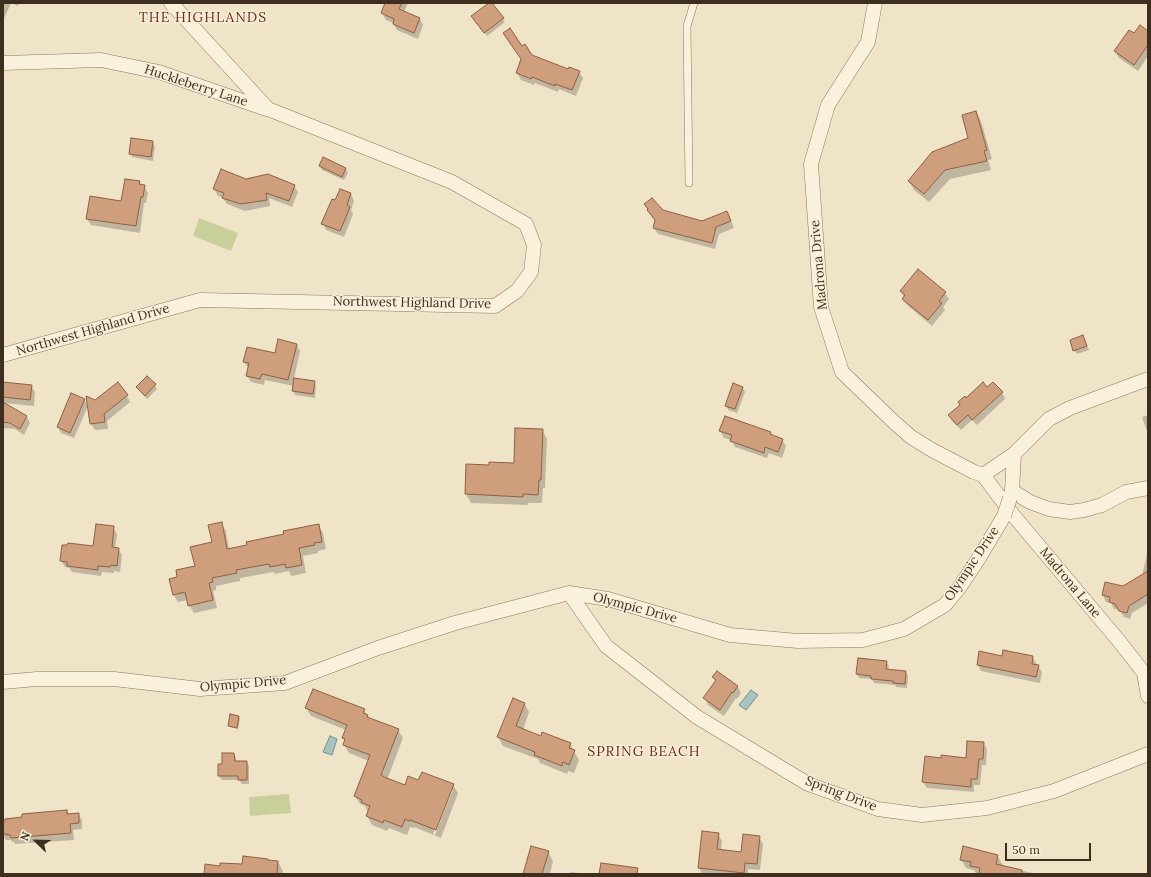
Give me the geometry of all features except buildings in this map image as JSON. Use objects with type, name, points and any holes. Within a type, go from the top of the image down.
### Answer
[{"type":"street","name":"Northwest Highland Drive","points":[[3,355],[200,300],[495,306],[517,291],[531,272],[534,245],[526,224],[452,182],[268,110],[171,3]]},
{"type":"street","name":"Madrona Drive","points":[[875,3],[868,42],[828,105],[811,164],[821,307],[842,372],[894,423],[911,437],[932,450],[974,472],[983,475]]},
{"type":"street","name":"Huckleberry Lane","points":[[3,63],[101,60],[159,72],[268,110]]},
{"type":"street","points":[[983,475],[1014,454],[1049,419],[1070,408],[1148,379]]},
{"type":"street","name":"Olympic Drive","points":[[3,682],[37,678],[114,679],[200,689],[285,683],[378,648],[455,623],[569,593],[608,599],[730,635],[798,641],[863,640],[904,629],[945,604],[959,588],[1004,516],[1011,494],[1014,454]]},
{"type":"street","name":"Madrona Lane","points":[[983,475],[1013,515],[1120,641],[1144,673],[1148,696]]},
{"type":"street","points":[[1011,494],[1049,509],[1070,512],[1102,505],[1126,492],[1148,488]]},
{"type":"street","name":"Spring Drive","points":[[569,593],[606,646],[697,717],[808,784],[878,809],[922,814],[987,808],[1054,791],[1148,754]]},
{"type":"lane","points":[[689,183],[687,26],[694,3]]},
{"type":"green space","points":[[199,218],[238,233],[231,251],[193,236]]},
{"type":"green space","points":[[289,794],[291,813],[250,816],[249,797]]},
{"type":"water","points":[[751,690],[758,695],[746,710],[739,705]]},
{"type":"water","points":[[330,736],[337,739],[332,755],[323,752]]},
{"type":"district","name":"THE HIGHLANDS","points":[[203,18]]},
{"type":"district","name":"SPRING BEACH","points":[[644,752]]}]
